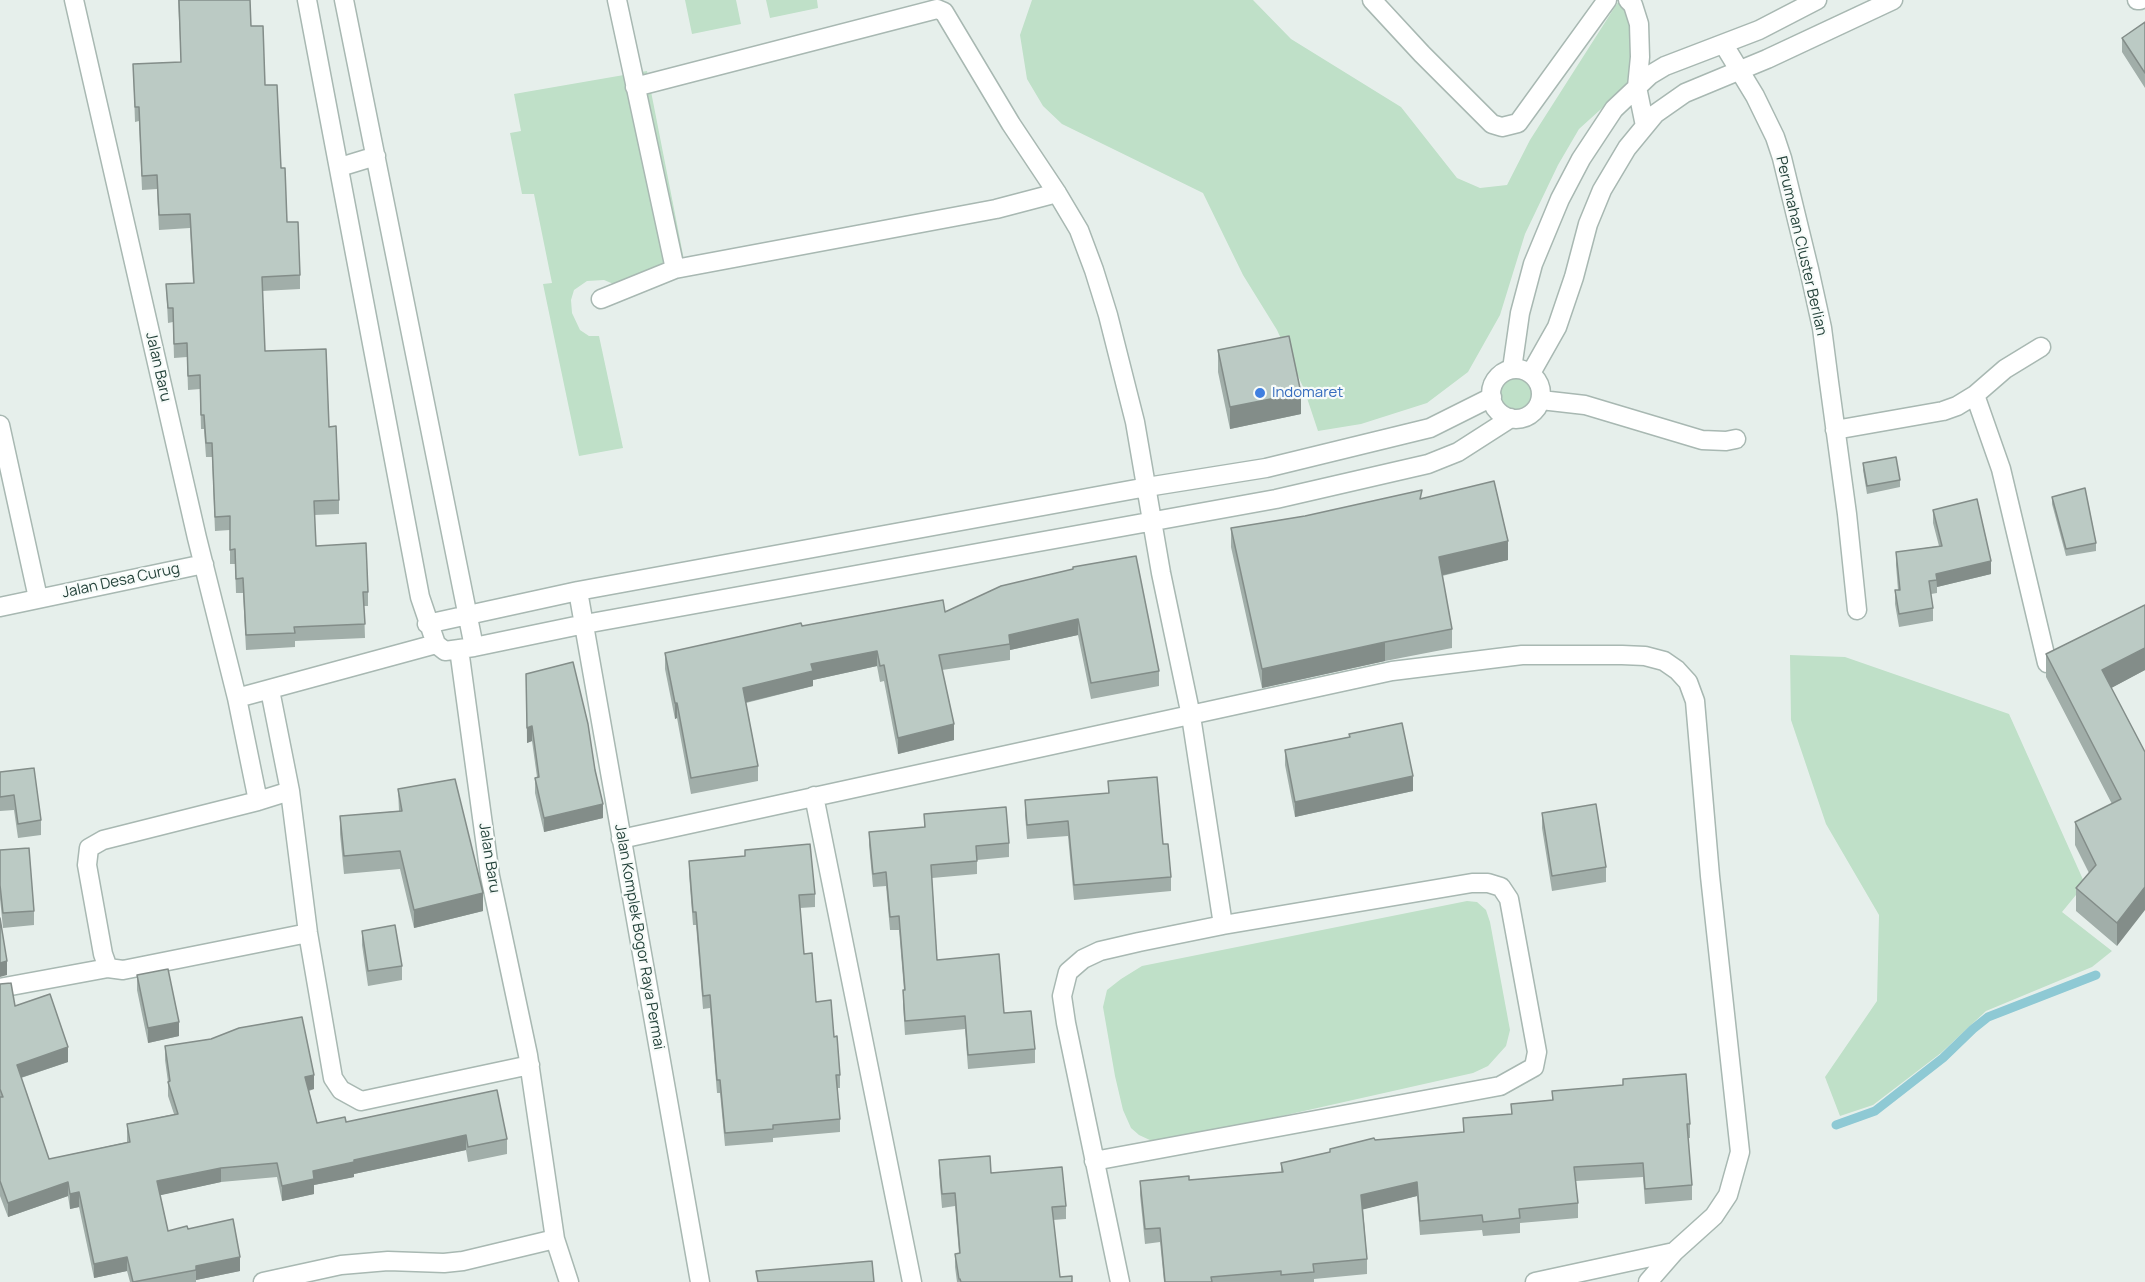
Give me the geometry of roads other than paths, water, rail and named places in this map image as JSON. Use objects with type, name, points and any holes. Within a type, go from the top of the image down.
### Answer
[{"type":"street","name":"Jalan Baru","points":[[74,0],[237,698],[258,801]]},
{"type":"street","points":[[307,0],[427,624],[429,646]]},
{"type":"street","name":"Jalan Baru","points":[[344,0],[466,615],[466,648],[490,876],[530,1065],[555,1239]]},
{"type":"street","points":[[617,0],[675,269]]},
{"type":"street","points":[[1372,0],[1492,124],[1502,127],[1518,123],[1607,0]]},
{"type":"street","points":[[1628,0],[1633,5],[1640,24],[1640,57],[1636,87],[1646,126]]},
{"type":"street","points":[[1512,369],[1520,313],[1533,264],[1560,199],[1581,159],[1614,109],[1650,75],[1665,66],[1759,30],[1817,0]]},
{"type":"street","points":[[1531,373],[1557,327],[1574,278],[1588,224],[1602,190],[1627,148],[1655,114],[1685,93],[1741,70],[1893,0]]},
{"type":"street","points":[[635,87],[937,9],[944,12],[1011,124],[1079,230],[1108,315],[1134,422],[1191,716],[1223,925]]},
{"type":"street","name":"Perumahan Cluster Berlian","points":[[1724,45],[1760,105],[1782,158],[1821,328],[1857,610]]},
{"type":"street","points":[[339,167],[376,156]]},
{"type":"street","points":[[601,299],[675,269],[996,209],[1057,193]]},
{"type":"street","points":[[1835,430],[1943,411],[1957,406],[1975,395],[2005,369],[2041,347]]},
{"type":"street","points":[[1512,369],[1522,369],[1531,373],[1538,380],[1541,390],[1541,400],[1536,409],[1520,418],[1511,418],[1501,414],[1492,397],[1492,388],[1496,379],[1503,372],[1512,369]]},
{"type":"street","points":[[1975,395],[2001,469],[2047,663]]},
{"type":"street","points":[[427,624],[578,591],[1147,487],[1266,468],[1413,433],[1447,420],[1492,397]]},
{"type":"street","points":[[1541,400],[1586,405],[1702,440],[1736,440]]},
{"type":"street","points":[[237,698],[429,646],[445,651],[466,648],[585,624],[1276,499],[1428,464],[1458,452],[1511,418]]},
{"type":"street","points":[[0,425],[4,458],[38,598]]},
{"type":"street","name":"Jalan Desa Curug","points":[[0,607],[204,564]]},
{"type":"street","name":"Jalan Komplek Bogor Raya Permai","points":[[578,591],[700,1282]]},
{"type":"street","points":[[621,839],[1392,671],[1522,655],[1645,656],[1664,661],[1688,682],[1695,701],[1710,876],[1740,1152],[1728,1196],[1714,1216],[1674,1252],[1648,1282]]},
{"type":"street","points":[[270,690],[290,791],[308,933],[333,1078],[341,1090],[360,1101],[530,1065]]},
{"type":"street","points":[[108,968],[93,907],[87,865],[89,849],[103,840],[290,791]]},
{"type":"street","points":[[814,796],[912,1282]]},
{"type":"street","points":[[1094,1161],[1500,1086],[1534,1067],[1537,1052],[1509,899],[1501,887],[1488,883],[1472,883],[1223,925],[1139,942],[1100,951],[1083,959],[1068,972],[1062,996],[1094,1161],[1120,1282]]},
{"type":"street","points":[[0,988],[108,968],[123,970],[308,933]]},
{"type":"street","points":[[262,1282],[341,1265],[388,1261],[444,1263],[463,1261],[555,1239],[569,1282]]},
{"type":"street","points":[[1535,1282],[1674,1252]]},
{"type":"waterway","points":[[1836,1125],[1875,1111],[1943,1058],[1988,1017],[2096,975]]},
{"type":"place","name":"Indomaret","points":[[1260,393]]}]
